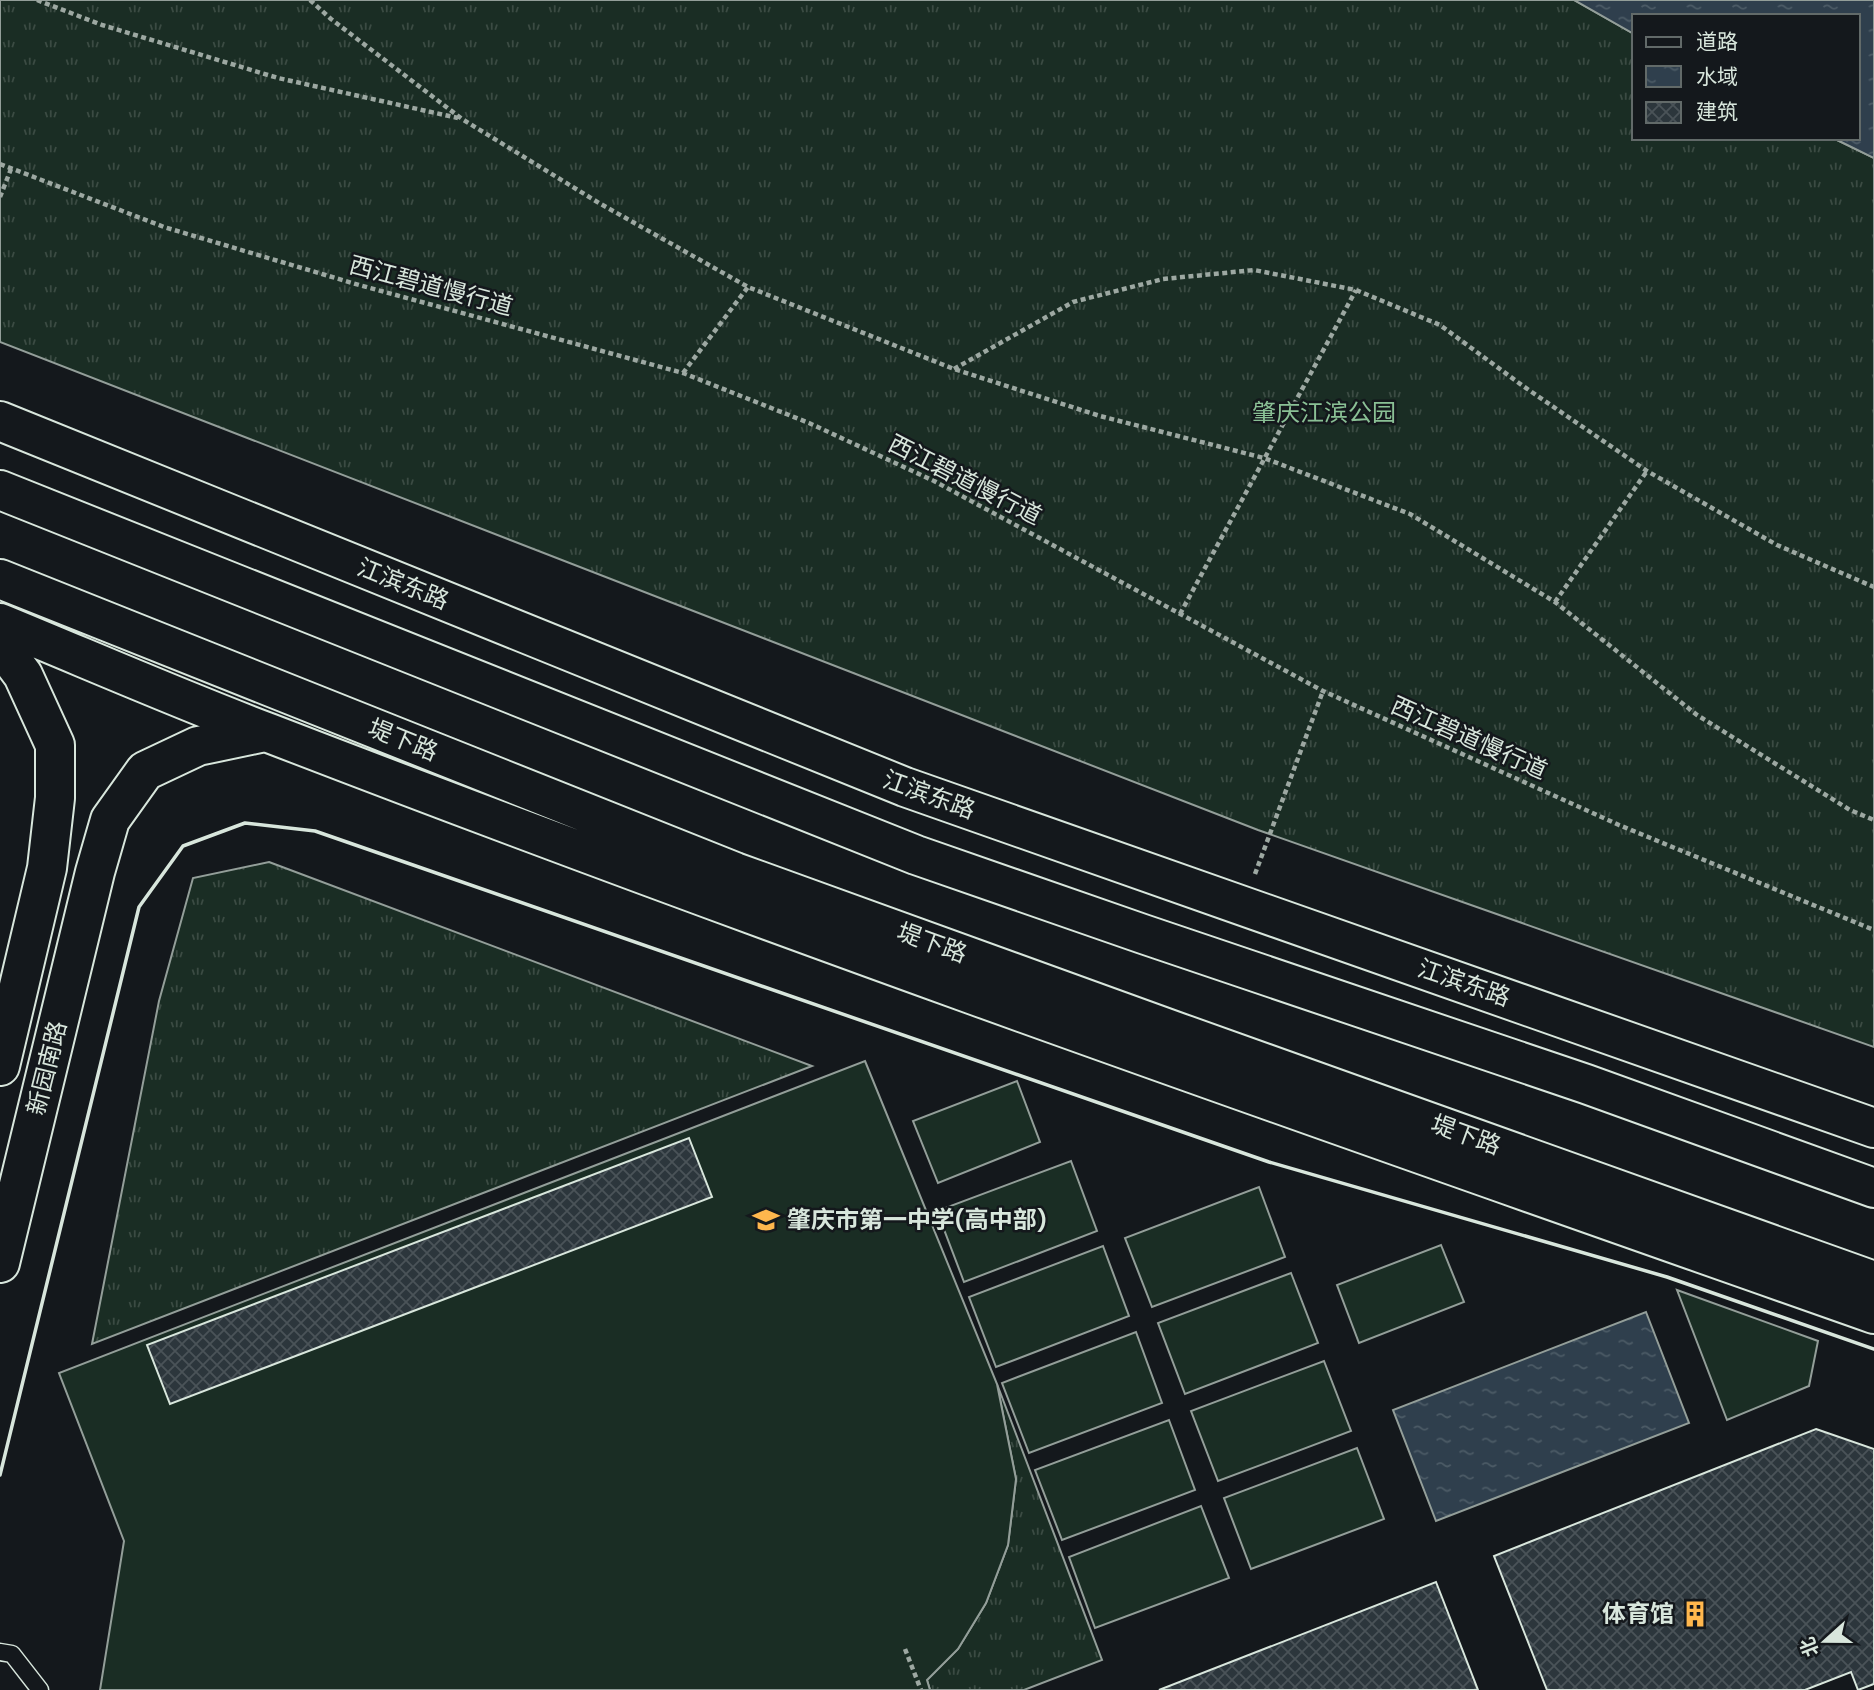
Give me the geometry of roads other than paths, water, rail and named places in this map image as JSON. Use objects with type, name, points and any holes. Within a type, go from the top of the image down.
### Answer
[{"type":"street","name":"江滨东路","points":[[0,421],[905,787],[1874,1128]]},
{"type":"street","points":[[0,490],[916,855],[1586,1084],[1874,1188]]},
{"type":"street","name":"堤下路","points":[[0,579],[735,872],[1874,1281]]},
{"type":"street","name":"堤下路","points":[[0,623],[265,732],[718,902],[1138,1055],[1874,1314]]},
{"type":"street","name":"新园南路","points":[[0,644],[23,675],[55,745],[55,798],[47,869],[0,1066]]},
{"type":"street","name":"新园南路","points":[[0,1263],[110,820],[145,771],[198,746],[265,732]]},
{"type":"street","points":[[47,869],[95,872]]},
{"type":"lane","points":[[0,1652],[12,1654],[40,1690]]},
{"type":"water","points":[[1574,0],[1874,0],[1874,158],[1837,140],[1860,140],[1860,14],[1632,14],[1632,33]]},
{"type":"water","points":[[1646,1312],[1689,1423],[1436,1521],[1393,1410]]},
{"type":"place","name":"肇庆市第一中学(高中部)","points":[[766,1220]]},
{"type":"place","name":"体育馆","points":[[1695,1614]]},
{"type":"park label","name":"肇庆江滨公园","points":[[1324,413]]}]
